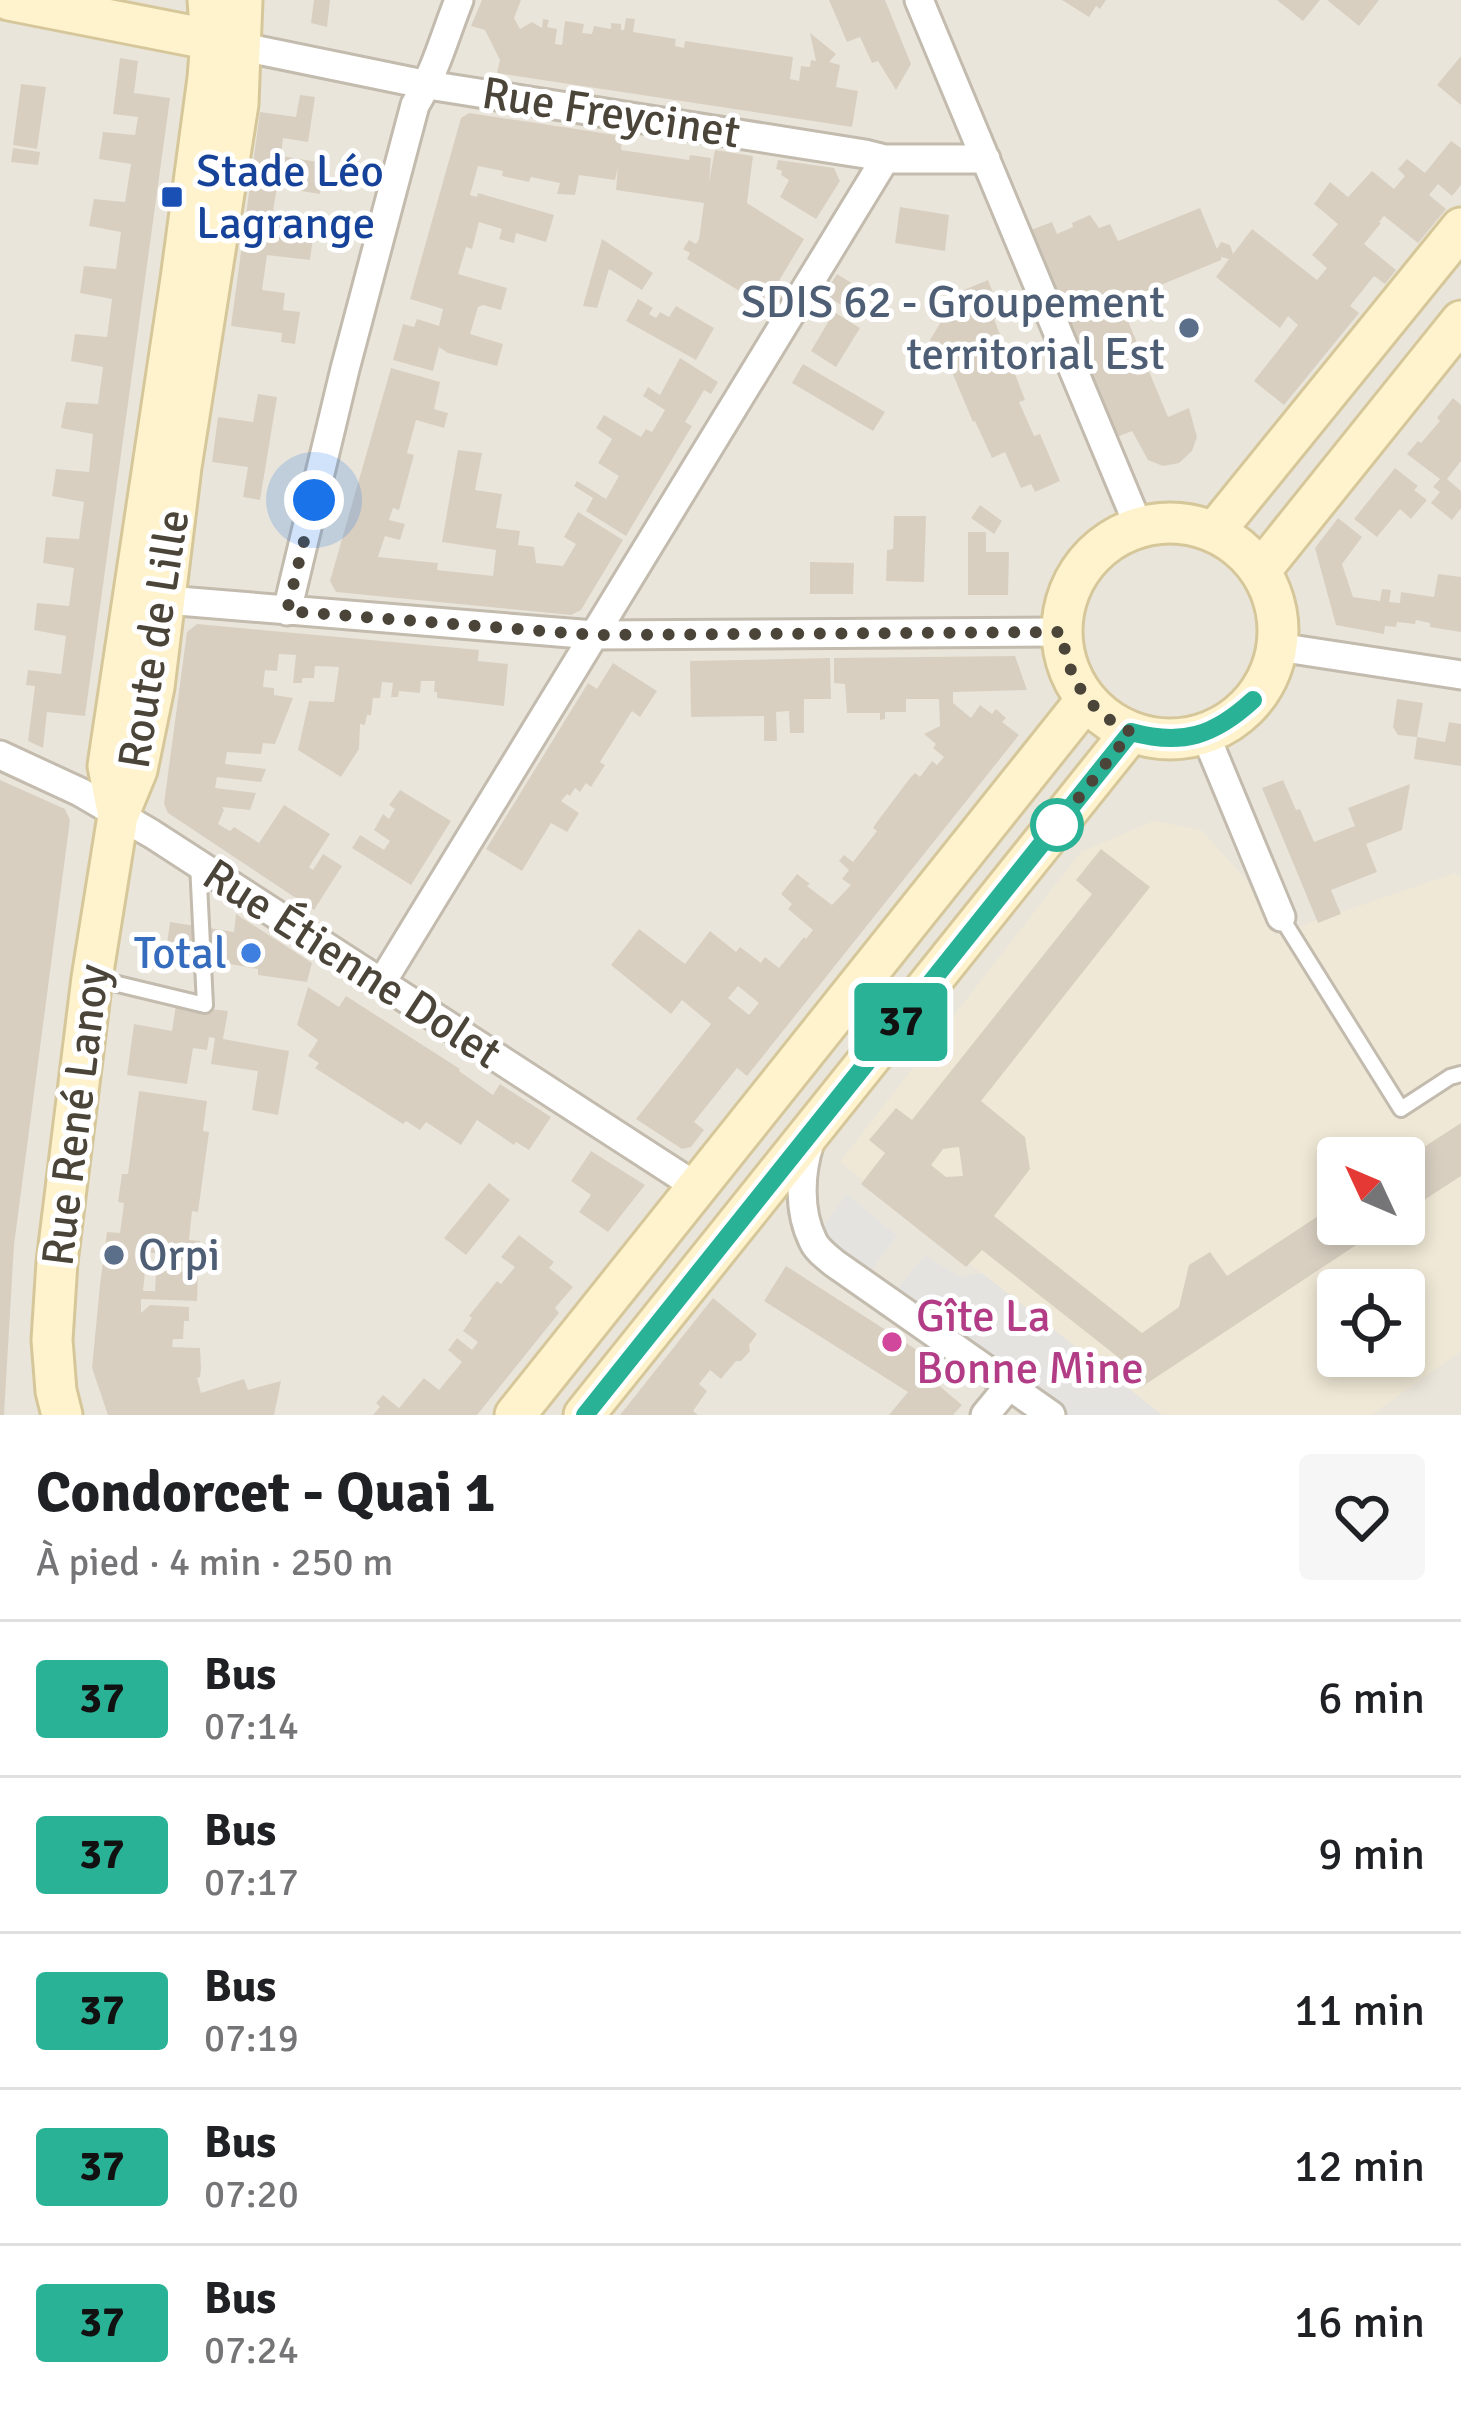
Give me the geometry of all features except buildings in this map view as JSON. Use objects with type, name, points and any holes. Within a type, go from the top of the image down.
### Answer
[{"type":"main road","points":[[9,0],[224,21]]},
{"type":"main road","name":"Route de Lille","points":[[118,816],[137,770],[154,687],[181,466],[238,104],[224,21]]},
{"type":"main road","name":"Route de Lille","points":[[118,816],[108,766],[224,21]]},
{"type":"main road","points":[[1215,531],[1461,228]]},
{"type":"main road","points":[[1261,570],[1461,321]]},
{"type":"main road","points":[[1177,523],[1215,531],[1261,570],[1273,594],[1278,647],[1269,676],[1232,720],[1205,734],[1155,739],[1131,732],[1104,717],[1073,679],[1062,632],[1065,604],[1075,578],[1114,538],[1139,526],[1177,523]]},
{"type":"main road","points":[[515,1415],[1086,700]]},
{"type":"main road","points":[[584,1415],[1131,732]]},
{"type":"main road","name":"Rue René Lanoy","points":[[62,1415],[52,1340],[57,1262],[92,978],[118,816]]},
{"type":"street","points":[[287,611],[415,105],[428,85],[459,0]]},
{"type":"street","points":[[919,0],[1139,526]]},
{"type":"street","name":"Rue Freycinet","points":[[224,21],[428,85],[885,159],[986,159]]},
{"type":"street","points":[[382,982],[885,159]]},
{"type":"street","points":[[166,600],[594,635],[1062,632]]},
{"type":"street","points":[[1278,647],[1461,675]]},
{"type":"street","points":[[1205,734],[1282,917]]},
{"type":"street","name":"Rue Étienne Dolet","points":[[0,754],[80,792],[198,864],[697,1187]]},
{"type":"street","points":[[814,1131],[802,1166],[806,1218],[814,1244],[834,1264],[1052,1415]]},
{"type":"street","points":[[986,1415],[1008,1387]]},
{"type":"lane","points":[[154,687],[142,662],[216,110],[224,81],[224,21]]},
{"type":"lane","points":[[92,978],[205,1005],[198,864]]},
{"type":"lane","points":[[1282,917],[1401,1109],[1450,1077],[1461,1075]]},
{"type":"shaded area","points":[[0,0],[1461,0],[1461,1415],[0,1415]]},
{"type":"shaded area","points":[[1154,821],[1201,830],[1247,881],[1275,935],[1455,873],[1461,877],[1461,1351],[1425,1377],[1425,1269],[1317,1269],[1317,1377],[1424,1377],[1371,1415],[1162,1415],[840,1162],[1081,852]]},
{"type":"shaded area","points":[[847,1194],[897,1236],[870,1272],[838,1248],[823,1227]]},
{"type":"shaded area","points":[[925,1255],[960,1277],[982,1273],[1162,1415],[1051,1415],[887,1301]]},
{"type":"bus line","name":"37","points":[[585,1415],[1131,732],[1155,739],[1205,734],[1232,720],[1253,700]]},
{"type":"place","name":"Stade Léo Lagrange","points":[[172,197]]},
{"type":"place","name":"SDIS 62 - Groupement territorial Est","points":[[1189,328]]},
{"type":"place","name":"Total","points":[[251,953]]},
{"type":"place","name":"Orpi","points":[[114,1255]]},
{"type":"place","name":"Gîte La Bonne Mine","points":[[892,1342]]},
{"type":"route","points":[[314,500],[287,611],[594,635],[1062,632],[1073,679],[1086,700],[1131,732],[1057,825]]}]
